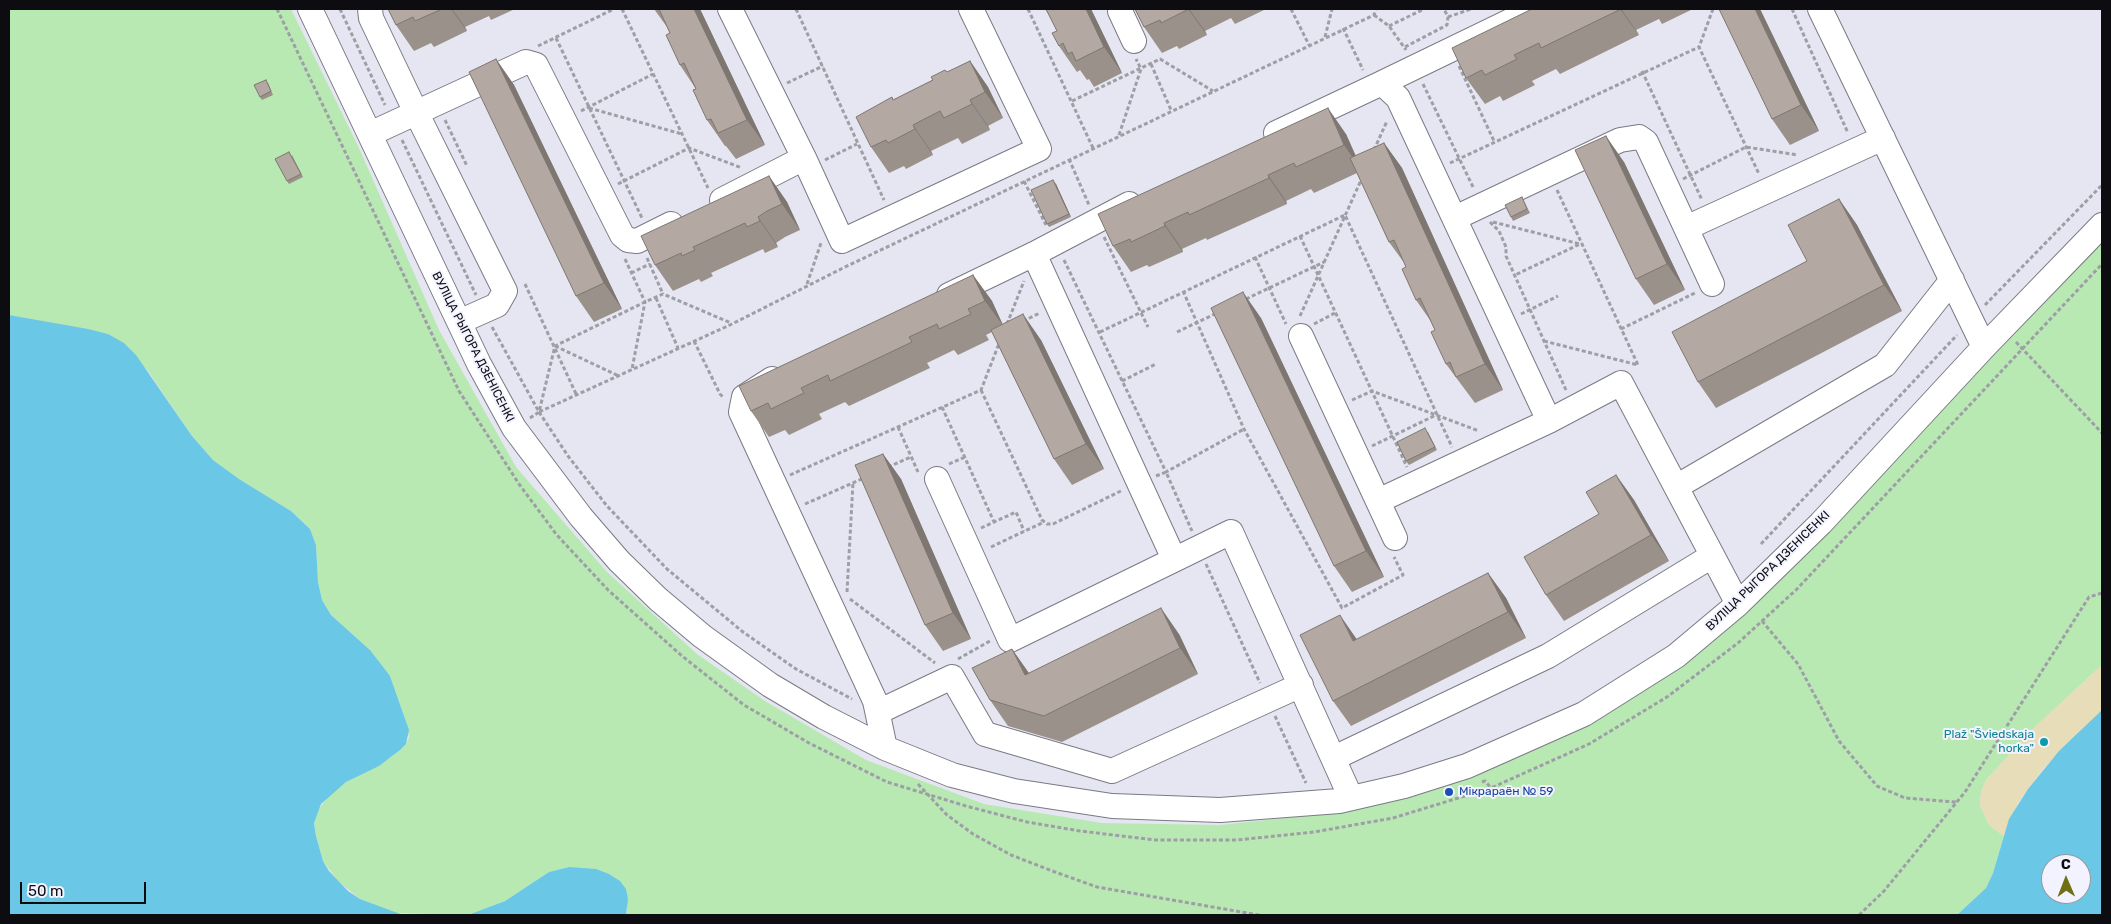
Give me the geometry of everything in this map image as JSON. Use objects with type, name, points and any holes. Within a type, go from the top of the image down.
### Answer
[{"type":"street","name":"ВУЛІЦА РЫГОРА ДЗЕНІСЕНКІ","points":[[310,9],[459,322],[514,428],[581,517],[619,561],[658,599],[702,636],[770,685],[885,748],[961,777],[1014,791],[1103,805],[1220,810],[1315,804],[1351,798],[1404,786],[1467,766],[1584,714],[1676,656],[1738,604],[1820,523],[2102,225]]},
{"type":"street","points":[[370,9],[371,18],[505,291],[497,305],[459,322]]},
{"type":"street","points":[[730,9],[804,158],[842,241],[1039,148],[971,9]]},
{"type":"street","points":[[1121,9],[1134,41]]},
{"type":"street","points":[[1255,143],[1383,89],[1410,57],[1451,50],[1535,9]]},
{"type":"street","points":[[1820,9],[1984,348]]},
{"type":"street","points":[[370,134],[416,111],[526,62],[536,65],[622,235],[628,240],[637,241],[804,158]]},
{"type":"street","points":[[1383,89],[1432,171],[1549,420]]},
{"type":"street","points":[[1455,218],[1486,213],[1550,174],[1620,140],[1638,137],[1646,142],[1712,284]]},
{"type":"street","points":[[1686,228],[1883,138]]},
{"type":"street","points":[[926,306],[1034,254],[1096,220],[1148,195]]},
{"type":"street","points":[[1034,254],[1137,483],[1174,559]]},
{"type":"street","points":[[1676,487],[1885,365],[1952,280]]},
{"type":"street","points":[[1300,327],[1334,408],[1395,538]]},
{"type":"street","points":[[791,370],[764,382],[744,397],[741,412],[876,706],[885,748]]},
{"type":"street","points":[[1378,501],[1621,384],[1738,604]]},
{"type":"street","points":[[929,478],[963,535],[1010,640],[1230,532],[1351,798]]},
{"type":"street","points":[[1334,758],[1548,656],[1712,556]]},
{"type":"street","points":[[876,706],[952,678],[985,734],[1112,771],[1301,685]]},
{"type":"path","points":[[277,9],[459,391],[491,443]]},
{"type":"path","points":[[340,9],[510,363],[568,456],[607,506],[667,569],[743,632],[796,669],[864,706],[876,706]]},
{"type":"path","points":[[622,9],[689,148],[702,210]]},
{"type":"path","points":[[796,9],[903,239]]},
{"type":"path","points":[[1028,9],[1093,148]]},
{"type":"path","points":[[1291,9],[1309,45]]},
{"type":"path","points":[[1325,37],[1332,9]]},
{"type":"path","points":[[523,422],[539,412],[732,324],[903,239],[1374,14],[1376,9]]},
{"type":"path","points":[[1389,26],[1424,9]]},
{"type":"path","points":[[1410,57],[1447,25],[1448,18],[1444,9]]},
{"type":"path","points":[[1448,18],[1471,9]]},
{"type":"path","points":[[1713,9],[1699,47],[1768,190]]},
{"type":"path","points":[[1792,9],[1856,150]]},
{"type":"path","points":[[1374,14],[1389,26],[1410,57],[1486,213],[1499,231],[1506,247],[1506,256],[1567,391]]},
{"type":"path","points":[[1343,28],[1383,89],[1373,152]]},
{"type":"path","points":[[556,38],[650,235]]},
{"type":"path","points":[[1119,135],[1142,69],[1129,45],[1134,41]]},
{"type":"path","points":[[1432,171],[1642,71],[1699,47]]},
{"type":"path","points":[[1451,50],[1494,141]]},
{"type":"path","points":[[1072,101],[1160,59],[1213,91]]},
{"type":"path","points":[[1151,64],[1171,110]]},
{"type":"path","points":[[771,90],[823,66]]},
{"type":"path","points":[[1642,71],[1710,218]]},
{"type":"path","points":[[564,118],[589,108],[654,74]]},
{"type":"path","points":[[589,108],[682,134]]},
{"type":"path","points":[[1667,186],[1746,147],[1804,156]]},
{"type":"path","points":[[599,192],[625,181],[689,148],[766,176]]},
{"type":"path","points":[[1069,160],[1139,312],[1148,326]]},
{"type":"path","points":[[1300,327],[1318,276],[1365,170]]},
{"type":"path","points":[[1544,341],[1638,365],[1580,244],[1550,174]]},
{"type":"path","points":[[1024,181],[1100,332],[1166,472],[1315,804]]},
{"type":"path","points":[[1979,311],[2102,185]]},
{"type":"path","points":[[1486,213],[1580,244]]},
{"type":"path","points":[[1100,332],[1345,215]]},
{"type":"path","points":[[1345,215],[1436,415],[1460,463]]},
{"type":"path","points":[[1300,236],[1415,484]]},
{"type":"path","points":[[807,286],[822,240]]},
{"type":"path","points":[[1515,275],[1580,244]]},
{"type":"path","points":[[1013,326],[1004,330],[1034,254]]},
{"type":"path","points":[[1245,300],[1324,262]]},
{"type":"path","points":[[631,273],[650,264]]},
{"type":"path","points":[[1621,329],[1712,284]]},
{"type":"path","points":[[1183,291],[1244,430],[1342,608]]},
{"type":"path","points":[[555,346],[663,294],[732,324]]},
{"type":"path","points":[[1503,322],[1558,296]]},
{"type":"path","points":[[656,298],[678,348]]},
{"type":"path","points":[[1022,322],[1048,309]]},
{"type":"path","points":[[1177,332],[1221,311]]},
{"type":"path","points":[[1761,544],[1958,334]]},
{"type":"path","points":[[773,482],[981,390],[1001,338]]},
{"type":"path","points":[[694,342],[720,394],[741,412]]},
{"type":"path","points":[[539,412],[555,346]]},
{"type":"path","points":[[555,346],[619,376]]},
{"type":"path","points":[[2023,347],[2102,433]]},
{"type":"path","points":[[1122,381],[1156,364]]},
{"type":"path","points":[[981,390],[1044,522]]},
{"type":"path","points":[[1334,408],[1372,392],[1505,441]]},
{"type":"path","points":[[942,407],[994,522]]},
{"type":"path","points":[[1356,453],[1436,415]]},
{"type":"path","points":[[898,427],[911,457],[929,478]]},
{"type":"path","points":[[991,547],[1044,522],[1053,524],[1137,483],[1166,472],[1244,430]]},
{"type":"path","points":[[886,468],[911,457]]},
{"type":"path","points":[[805,504],[870,475]]},
{"type":"path","points":[[853,483],[847,597],[942,668]]},
{"type":"path","points":[[963,535],[1016,512],[1024,531]]},
{"type":"path","points":[[1859,915],[1884,891],[1957,802],[2089,597],[2102,594]]},
{"type":"path","points":[[1762,621],[1798,664],[1839,741],[1877,786],[1905,798],[1957,802]]},
{"type":"path","points":[[951,664],[984,646],[990,641],[992,631]]},
{"type":"path","points":[[916,781],[947,816],[973,834],[1011,855],[1054,872],[1096,887],[1259,915]]},
{"type":"path","points":[[1485,782],[1491,788]]},
{"type":"path","points":[[1393,810],[1393,818]]},
{"type":"green space","points":[[9,9],[291,9],[359,148],[439,330],[516,467],[607,572],[697,654],[765,701],[866,760],[984,804],[1102,823],[1220,825],[1340,812],[1472,778],[1586,721],[1680,663],[2102,239],[2102,665],[2037,725],[1986,780],[1981,792],[1980,805],[1989,825],[2004,836],[1993,873],[1986,888],[1957,915],[626,915],[627,909],[569,867],[549,872],[505,901],[468,915],[396,913],[360,899],[338,881],[323,861],[316,836],[314,823],[316,813],[329,795],[346,782],[390,758],[406,744],[409,737],[406,722],[390,676],[370,650],[331,615],[322,600],[318,582],[316,545],[310,529],[291,511],[239,479],[213,460],[192,436],[148,371],[108,334],[9,315]]},
{"type":"sand","name":"Plaž \"Šviedskaja horka\"","points":[[2102,665],[2102,710],[2043,769],[2018,803],[2004,836],[1989,825],[1980,805],[1981,792],[1986,780],[2037,725]]},
{"type":"water","points":[[9,315],[88,329],[108,334],[124,343],[136,355],[192,436],[213,460],[239,479],[291,511],[310,529],[316,545],[318,582],[322,600],[331,615],[370,650],[390,676],[409,730],[406,744],[400,750],[379,766],[346,782],[321,804],[314,823],[316,836],[323,861],[329,871],[348,891],[360,899],[403,915],[9,915]]},
{"type":"water","points":[[2102,710],[2102,915],[1957,915],[1986,888],[1993,873],[2009,819],[2028,789],[2059,751]]},
{"type":"water","points":[[569,867],[596,869],[620,881],[626,889],[628,899],[626,915],[468,915],[505,901],[549,872]]},
{"type":"building","points":[[388,9],[442,9],[415,21],[413,17],[396,25]]},
{"type":"building","points":[[659,9],[694,9],[747,120],[718,133],[711,119],[707,120],[693,90],[696,89],[684,63],[680,65],[666,35],[670,33]]},
{"type":"building","points":[[1046,9],[1086,9],[1104,47],[1076,61],[1072,52],[1068,54],[1063,43],[1059,46],[1052,33],[1057,31]]},
{"type":"building","points":[[1135,9],[1189,9],[1161,23],[1160,20],[1144,27]]},
{"type":"building","points":[[1532,9],[1621,9],[1541,48],[1539,43],[1514,55],[1517,59],[1485,75],[1482,70],[1466,78],[1452,48]]},
{"type":"building","points":[[1719,9],[1755,9],[1801,105],[1772,119]]},
{"type":"building","points":[[496,59],[604,283],[576,296],[469,72]]},
{"type":"building","points":[[970,61],[985,92],[970,100],[972,104],[944,118],[940,111],[913,125],[915,129],[888,143],[886,140],[871,147],[856,117],[892,97],[893,100],[933,80],[931,77],[945,70],[947,72]]},
{"type":"building","points":[[266,80],[271,91],[260,97],[254,85]]},
{"type":"building","points":[[1328,108],[1344,145],[1296,167],[1294,163],[1268,175],[1269,178],[1189,215],[1188,212],[1164,223],[1165,226],[1131,242],[1130,239],[1113,246],[1098,214]]},
{"type":"building","points":[[1606,136],[1667,264],[1636,279],[1575,150]]},
{"type":"building","points":[[1384,143],[1485,364],[1456,377],[1450,362],[1446,364],[1431,332],[1435,330],[1420,298],[1416,300],[1402,269],[1406,267],[1394,240],[1389,242],[1350,158]]},
{"type":"building","points":[[289,152],[301,174],[287,181],[275,159]]},
{"type":"building","points":[[769,176],[782,204],[758,217],[760,221],[747,227],[745,223],[693,247],[695,250],[682,256],[681,253],[655,265],[641,236]]},
{"type":"building","points":[[1053,180],[1069,214],[1047,224],[1031,190]]},
{"type":"building","points":[[1522,197],[1527,209],[1511,217],[1505,205]]},
{"type":"building","points":[[1839,199],[1884,285],[1698,382],[1672,332],[1807,261],[1788,225]]},
{"type":"building","points":[[973,275],[985,301],[968,309],[971,314],[939,329],[937,324],[909,337],[912,342],[830,381],[828,375],[801,388],[804,393],[771,409],[768,403],[751,411],[739,386]]},
{"type":"building","points":[[1243,292],[1366,551],[1334,566],[1211,308]]},
{"type":"building","points":[[1023,314],[1086,444],[1054,459],[991,330]]},
{"type":"building","points":[[1425,428],[1435,447],[1406,461],[1397,442]]},
{"type":"building","points":[[883,454],[953,613],[925,625],[855,465]]},
{"type":"building","points":[[1616,475],[1651,535],[1546,595],[1524,557],[1599,514],[1586,492]]},
{"type":"building","points":[[1488,573],[1508,612],[1333,701],[1300,635],[1340,615],[1353,641]]},
{"type":"building","points":[[1161,608],[1180,648],[1044,716],[990,700],[972,668],[1012,649],[1025,675]]},
{"type":"place","name":"Plaž \"Šviedskaja horka\"","points":[[2044,742]]},
{"type":"place","name":"Мікрараён № 59","points":[[1449,792]]}]
